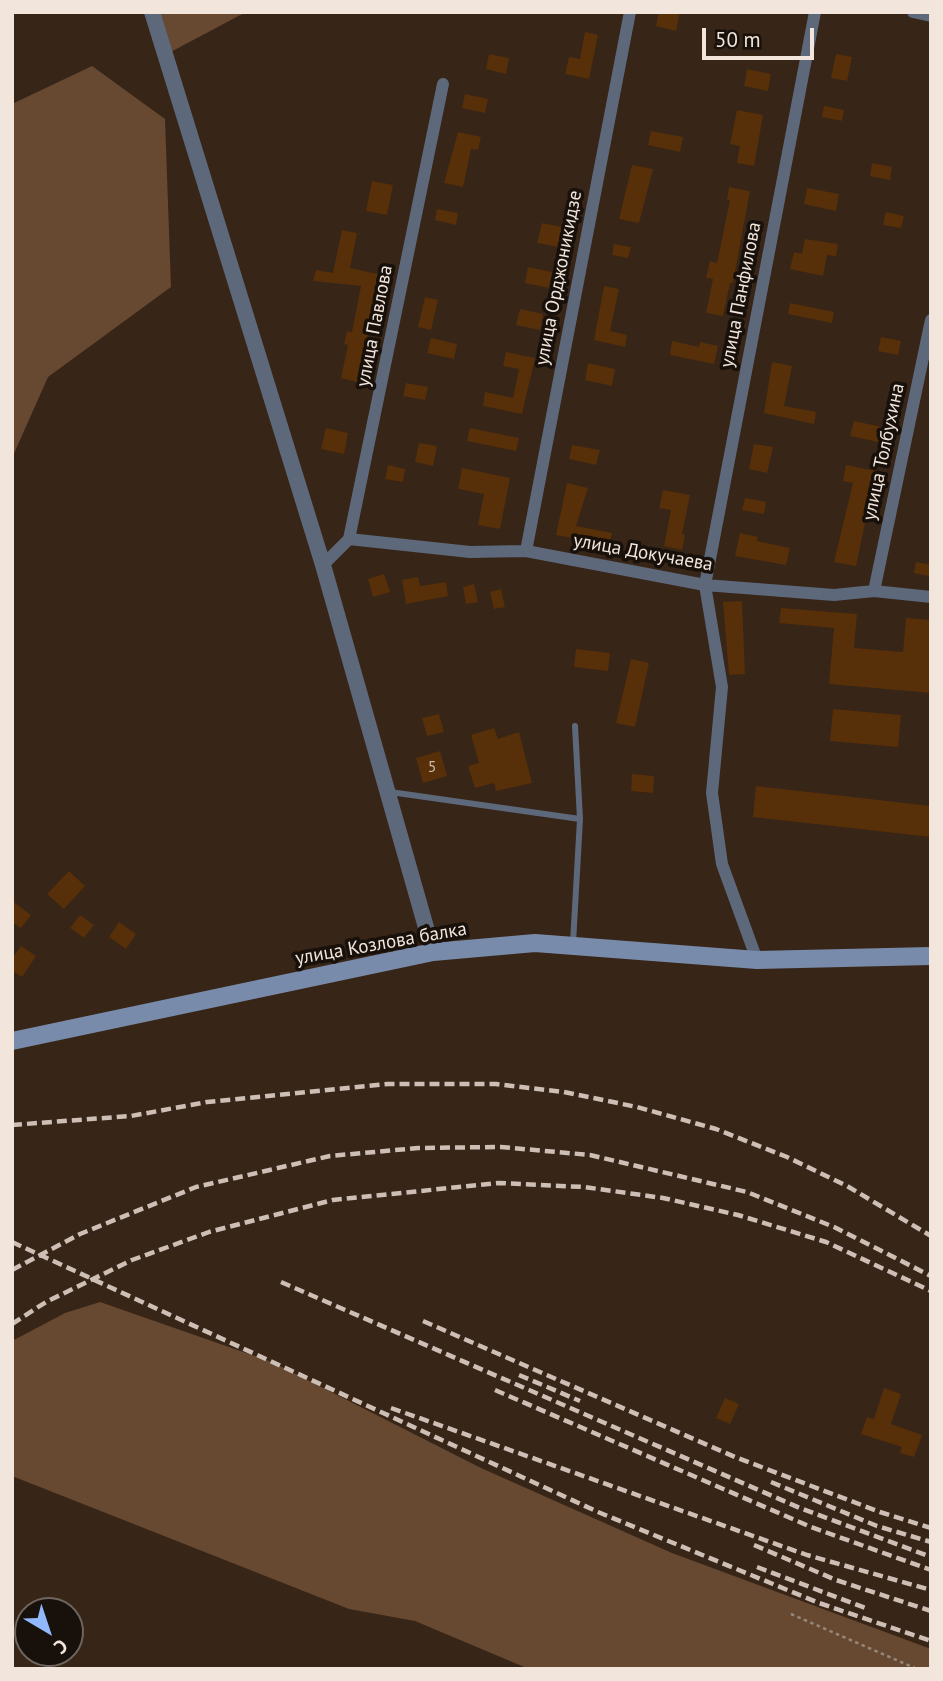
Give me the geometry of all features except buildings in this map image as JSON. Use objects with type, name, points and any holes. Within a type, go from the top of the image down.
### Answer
[{"type":"main road","name":"улица Козлова балка","points":[[12,1041],[433,952],[534,943],[573,943],[757,960],[931,956]]},
{"type":"street","points":[[152,12],[323,565],[433,952]]},
{"type":"street","name":"улица Орджоникидзе","points":[[526,551],[630,12]]},
{"type":"street","name":"улица Панфилова","points":[[705,585],[815,12]]},
{"type":"street","points":[[913,12],[931,16]]},
{"type":"street","name":"улица Павлова","points":[[349,539],[443,84]]},
{"type":"street","name":"улица Толбухина","points":[[874,591],[931,320]]},
{"type":"street","points":[[323,565],[349,539]]},
{"type":"street","name":"улица Докучаева","points":[[349,539],[470,552],[526,551],[705,585],[834,596],[874,591],[931,597]]},
{"type":"street","points":[[705,585],[722,687],[712,793],[722,864],[757,960]]},
{"type":"lane","points":[[573,943],[580,819],[575,726]]},
{"type":"lane","points":[[388,791],[580,819]]},
{"type":"path","points":[[791,1614],[917,1669]]},
{"type":"shaded area","points":[[152,12],[246,12],[165,55]]},
{"type":"shaded area","points":[[92,66],[165,119],[171,287],[48,377],[12,458],[12,104]]},
{"type":"shaded area","points":[[100,1302],[272,1362],[481,1468],[672,1553],[931,1649],[931,1669],[529,1669],[415,1621],[349,1609],[12,1476],[12,1341],[65,1313]]},
{"type":"railway","points":[[12,1125],[131,1116],[207,1102],[388,1084],[496,1084],[564,1092],[637,1107],[716,1129],[787,1157],[847,1186],[931,1236]]},
{"type":"railway","points":[[12,1270],[80,1234],[196,1187],[330,1156],[418,1148],[501,1147],[590,1155],[747,1192],[834,1227],[931,1276]]},
{"type":"railway","points":[[12,1324],[46,1302],[132,1260],[209,1232],[333,1200],[498,1183],[584,1187],[663,1198],[738,1215],[826,1242],[931,1291]]},
{"type":"railway","points":[[12,1242],[598,1512],[819,1603],[931,1641]]},
{"type":"railway","points":[[281,1282],[800,1508],[931,1557]]},
{"type":"railway","points":[[423,1321],[735,1457],[880,1512],[931,1528]]},
{"type":"railway","points":[[519,1375],[580,1401]]},
{"type":"railway","points":[[495,1390],[811,1527],[931,1570]]},
{"type":"railway","points":[[391,1408],[807,1555],[931,1590]]},
{"type":"railway","points":[[771,1482],[877,1526],[931,1542]]},
{"type":"railway","points":[[754,1545],[836,1580],[931,1611]]},
{"type":"railway","points":[[757,1567],[868,1609]]}]
